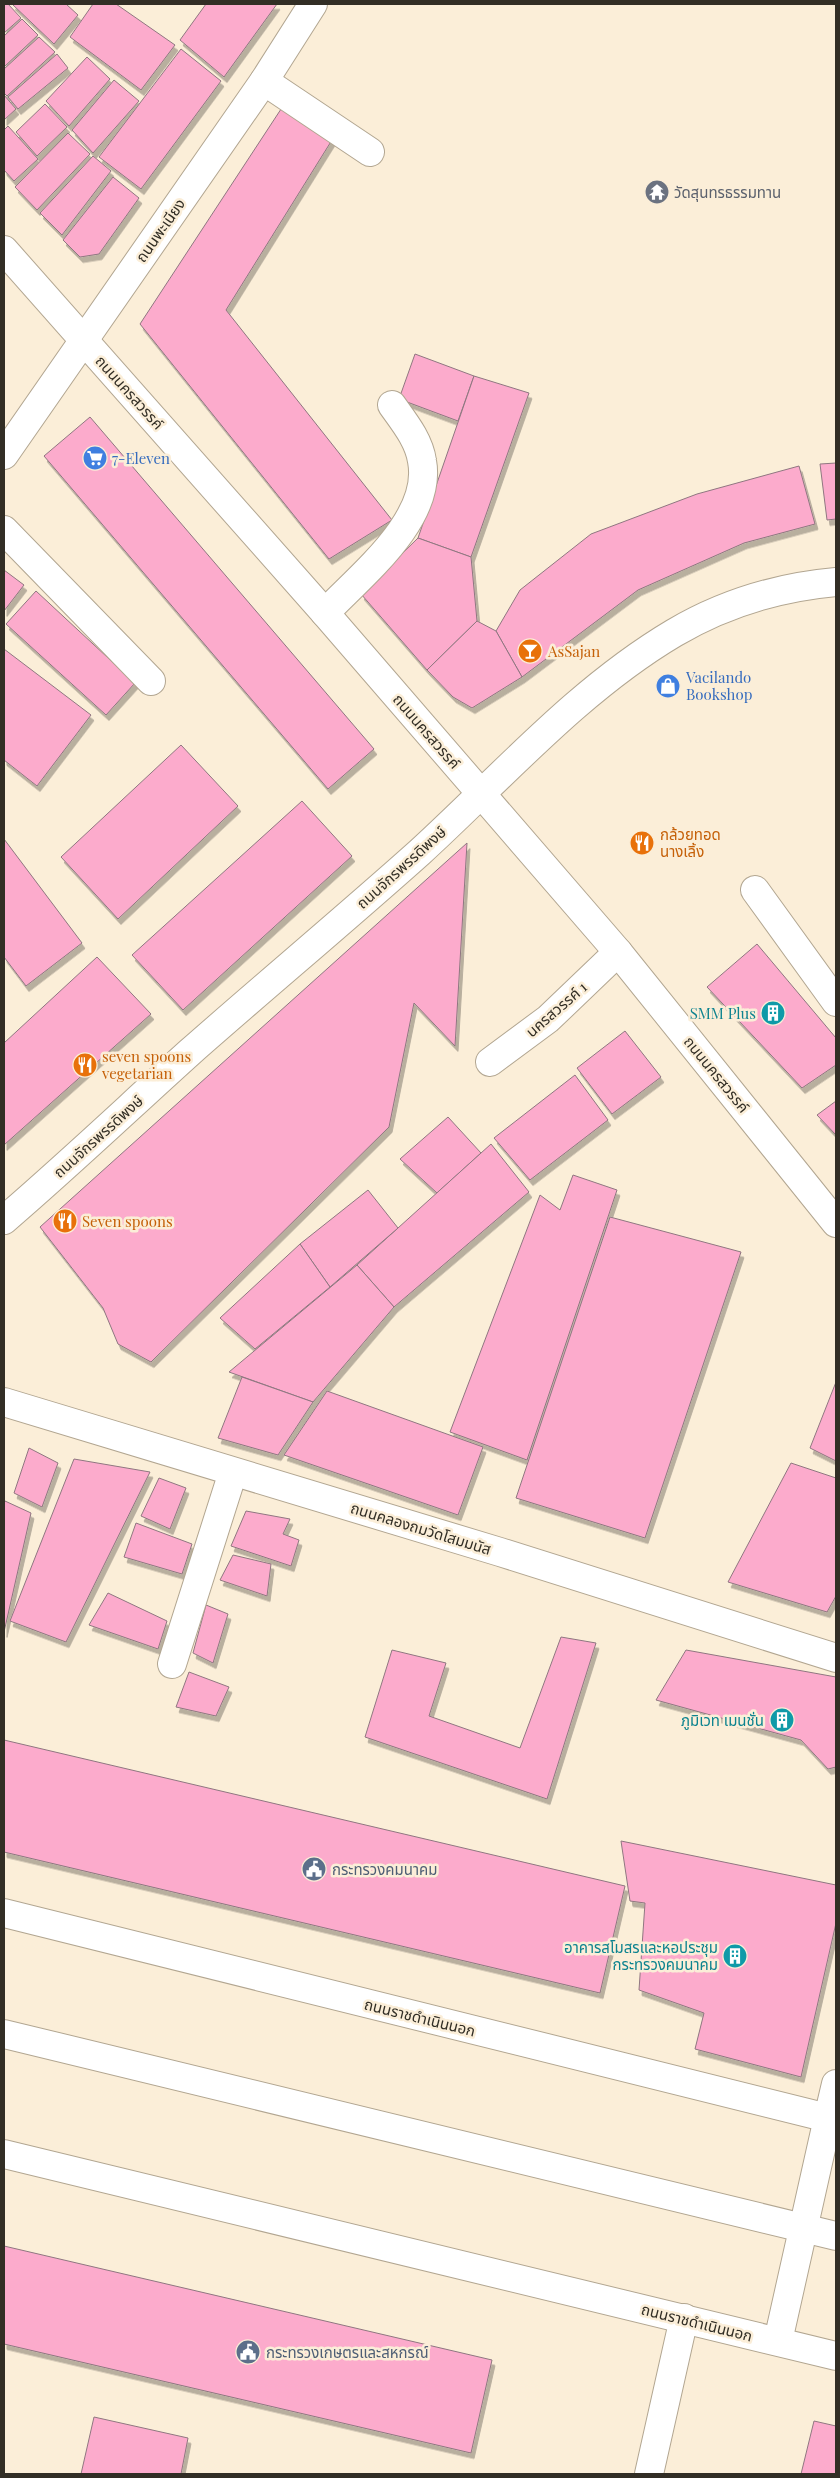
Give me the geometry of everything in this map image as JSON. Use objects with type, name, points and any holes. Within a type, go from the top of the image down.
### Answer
[{"type":"main road","name":"ถนนพะเนียง","points":[[4,455],[264,81],[313,4]]},
{"type":"main road","points":[[264,81],[370,152]]},
{"type":"main road","name":"ถนนนครสวรรค์","points":[[4,250],[325,613],[618,952],[836,1223]]},
{"type":"main road","points":[[325,613],[404,529],[424,483],[422,460],[413,435],[392,405]]},
{"type":"main road","points":[[4,530],[151,681]]},
{"type":"main road","name":"ถนนจักรพรรดิพงษ์","points":[[4,1220],[482,794],[602,684],[636,657],[677,631],[726,608],[773,592],[836,582]]},
{"type":"main road","points":[[755,890],[836,1002]]},
{"type":"main road","name":"นครสวรรค์ 1","points":[[490,1062],[548,1019],[618,952]]},
{"type":"main road","name":"ถนนคลองถมวัดโสมมนัส","points":[[4,1402],[500,1552],[836,1658]]},
{"type":"main road","points":[[172,1664],[233,1472]]},
{"type":"main road","name":"ถนนราชดำเนินนอก","points":[[4,1913],[832,2119]]},
{"type":"main road","points":[[4,2034],[836,2236]]},
{"type":"main road","points":[[778,2341],[832,2119],[836,2084]]},
{"type":"main road","name":"ถนนราชดำเนินนอก","points":[[4,2154],[836,2356]]},
{"type":"main road","points":[[649,2474],[684,2318]]},
{"type":"building","points":[[4,4],[8,4],[21,18],[4,33]]},
{"type":"building","points":[[12,4],[66,4],[78,15],[54,44]]},
{"type":"building","points":[[93,4],[116,4],[175,45],[141,90],[70,37]]},
{"type":"building","points":[[206,4],[277,4],[224,77],[180,40]]},
{"type":"building","points":[[22,19],[38,35],[4,67],[4,36]]},
{"type":"building","points":[[39,37],[55,52],[7,96],[4,93],[4,69]]},
{"type":"building","points":[[181,49],[221,81],[141,189],[99,157]]},
{"type":"building","points":[[57,54],[68,68],[18,109],[8,97]]},
{"type":"building","points":[[87,57],[110,79],[69,126],[46,101]]},
{"type":"building","points":[[114,80],[139,101],[93,153],[72,130]]},
{"type":"building","points":[[4,95],[16,109],[4,120]]},
{"type":"building","points":[[285,103],[332,140],[226,310],[392,520],[329,559],[140,324]]},
{"type":"building","points":[[45,104],[67,127],[37,156],[16,132]]},
{"type":"building","points":[[8,126],[38,159],[14,181],[4,170],[4,130]]},
{"type":"building","points":[[68,133],[90,154],[37,210],[15,187]]},
{"type":"building","points":[[93,156],[111,171],[62,235],[40,213]]},
{"type":"building","points":[[113,177],[139,198],[99,254],[80,257],[63,240]]},
{"type":"building","points":[[415,354],[474,376],[458,421],[399,399]]},
{"type":"building","points":[[474,376],[529,393],[471,557],[418,538]]},
{"type":"building","points":[[90,417],[374,749],[328,789],[44,456]]},
{"type":"building","points":[[836,463],[836,519],[827,520],[820,464]]},
{"type":"building","points":[[799,466],[815,524],[744,543],[638,590],[522,677],[496,631],[520,590],[591,534],[697,494]]},
{"type":"building","points":[[418,538],[471,557],[477,621],[427,670],[361,594]]},
{"type":"building","points":[[4,570],[24,585],[4,611]]},
{"type":"building","points":[[36,591],[135,683],[106,715],[6,624]]},
{"type":"building","points":[[477,621],[496,631],[522,677],[472,708],[453,697],[427,670]]},
{"type":"building","points":[[4,649],[91,715],[37,786],[4,760]]},
{"type":"building","points":[[181,745],[238,806],[118,919],[61,857]]},
{"type":"building","points":[[302,801],[352,856],[183,1010],[132,955]]},
{"type":"building","points":[[4,839],[82,943],[26,986],[4,957]]},
{"type":"building","points":[[467,843],[455,1046],[414,1003],[389,1127],[151,1362],[118,1344],[103,1308],[40,1227]]},
{"type":"building","name":"SMM Plus","points":[[757,944],[836,1038],[836,1065],[802,1088],[707,987]]},
{"type":"building","points":[[97,957],[151,1014],[4,1145],[4,1043]]},
{"type":"building","points":[[625,1031],[661,1077],[612,1114],[577,1068]]},
{"type":"building","points":[[575,1075],[608,1120],[530,1180],[494,1138]]},
{"type":"building","points":[[836,1101],[836,1135],[817,1115]]},
{"type":"building","points":[[448,1117],[481,1153],[437,1193],[400,1159]]},
{"type":"building","points":[[491,1144],[529,1192],[394,1307],[357,1265]]},
{"type":"building","points":[[573,1175],[617,1190],[527,1460],[450,1432],[540,1195],[560,1210]]},
{"type":"building","points":[[368,1190],[398,1228],[330,1287],[300,1244]]},
{"type":"building","points":[[610,1217],[741,1252],[645,1538],[516,1498]]},
{"type":"building","points":[[300,1244],[330,1287],[255,1349],[220,1318]]},
{"type":"building","points":[[357,1265],[394,1307],[313,1402],[229,1372]]},
{"type":"building","points":[[242,1377],[313,1402],[278,1455],[218,1438]]},
{"type":"building","points":[[836,1382],[836,1461],[810,1448]]},
{"type":"building","points":[[327,1391],[483,1447],[458,1515],[284,1455]]},
{"type":"building","points":[[29,1448],[58,1463],[42,1507],[14,1493]]},
{"type":"building","points":[[74,1459],[150,1472],[66,1642],[10,1621]]},
{"type":"building","points":[[791,1463],[836,1478],[836,1596],[827,1612],[728,1582]]},
{"type":"building","points":[[159,1478],[186,1488],[170,1529],[141,1516]]},
{"type":"building","points":[[5,1501],[31,1513],[4,1632],[4,1504]]},
{"type":"building","points":[[246,1511],[290,1519],[283,1534],[299,1540],[291,1566],[231,1546]]},
{"type":"building","points":[[136,1523],[192,1544],[182,1574],[124,1557]]},
{"type":"building","points":[[233,1555],[271,1564],[267,1596],[220,1580]]},
{"type":"building","points":[[108,1593],[167,1621],[158,1649],[89,1625]]},
{"type":"building","points":[[206,1605],[228,1614],[213,1663],[193,1653]]},
{"type":"building","points":[[561,1637],[596,1643],[547,1799],[365,1737],[392,1650],[446,1663],[429,1716],[520,1748]]},
{"type":"building","name":"ภูมิเวท เมนชั่น","points":[[686,1650],[836,1677],[836,1767],[828,1769],[801,1740],[656,1700]]},
{"type":"building","points":[[189,1672],[229,1687],[216,1716],[176,1707]]},
{"type":"building","name":"กระทรวงคมนาคม","points":[[4,1740],[625,1886],[600,1993],[4,1852]]},
{"type":"building","name":"อาคารสโมสรและหอประชุม กระทรวงคมนาคม","points":[[621,1841],[836,1885],[836,1923],[801,2077],[695,2049],[704,2013],[639,1990],[645,1903],[630,1901]]},
{"type":"building","name":"กระทรวงเกษตรและสหกรณ์","points":[[4,2246],[492,2360],[471,2453],[4,2344]]},
{"type":"building","points":[[94,2417],[188,2438],[181,2474],[81,2474]]},
{"type":"building","points":[[814,2421],[836,2426],[836,2474],[801,2474]]},
{"type":"place","name":"วัดสุนทรธรรมทาน","points":[[657,192]]},
{"type":"place","name":"7-Eleven","points":[[95,458]]},
{"type":"place","name":"AsSajan","points":[[530,651]]},
{"type":"place","name":"Vacilando Bookshop","points":[[668,686]]},
{"type":"place","name":"กล้วยทอด นางเลิ้ง","points":[[642,843]]},
{"type":"place","name":"SMM Plus","points":[[773,1013]]},
{"type":"place","name":"seven spoons vegetarian","points":[[85,1065]]},
{"type":"place","name":"Seven spoons","points":[[65,1221]]},
{"type":"place","name":"ภูมิเวท เมนชั่น","points":[[782,1720]]},
{"type":"place","name":"กระทรวงคมนาคม","points":[[314,1869]]},
{"type":"place","name":"อาคารสโมสรและหอประชุม กระทรวงคมนาคม","points":[[735,1956]]},
{"type":"place","name":"กระทรวงเกษตรและสหกรณ์","points":[[248,2352]]}]
